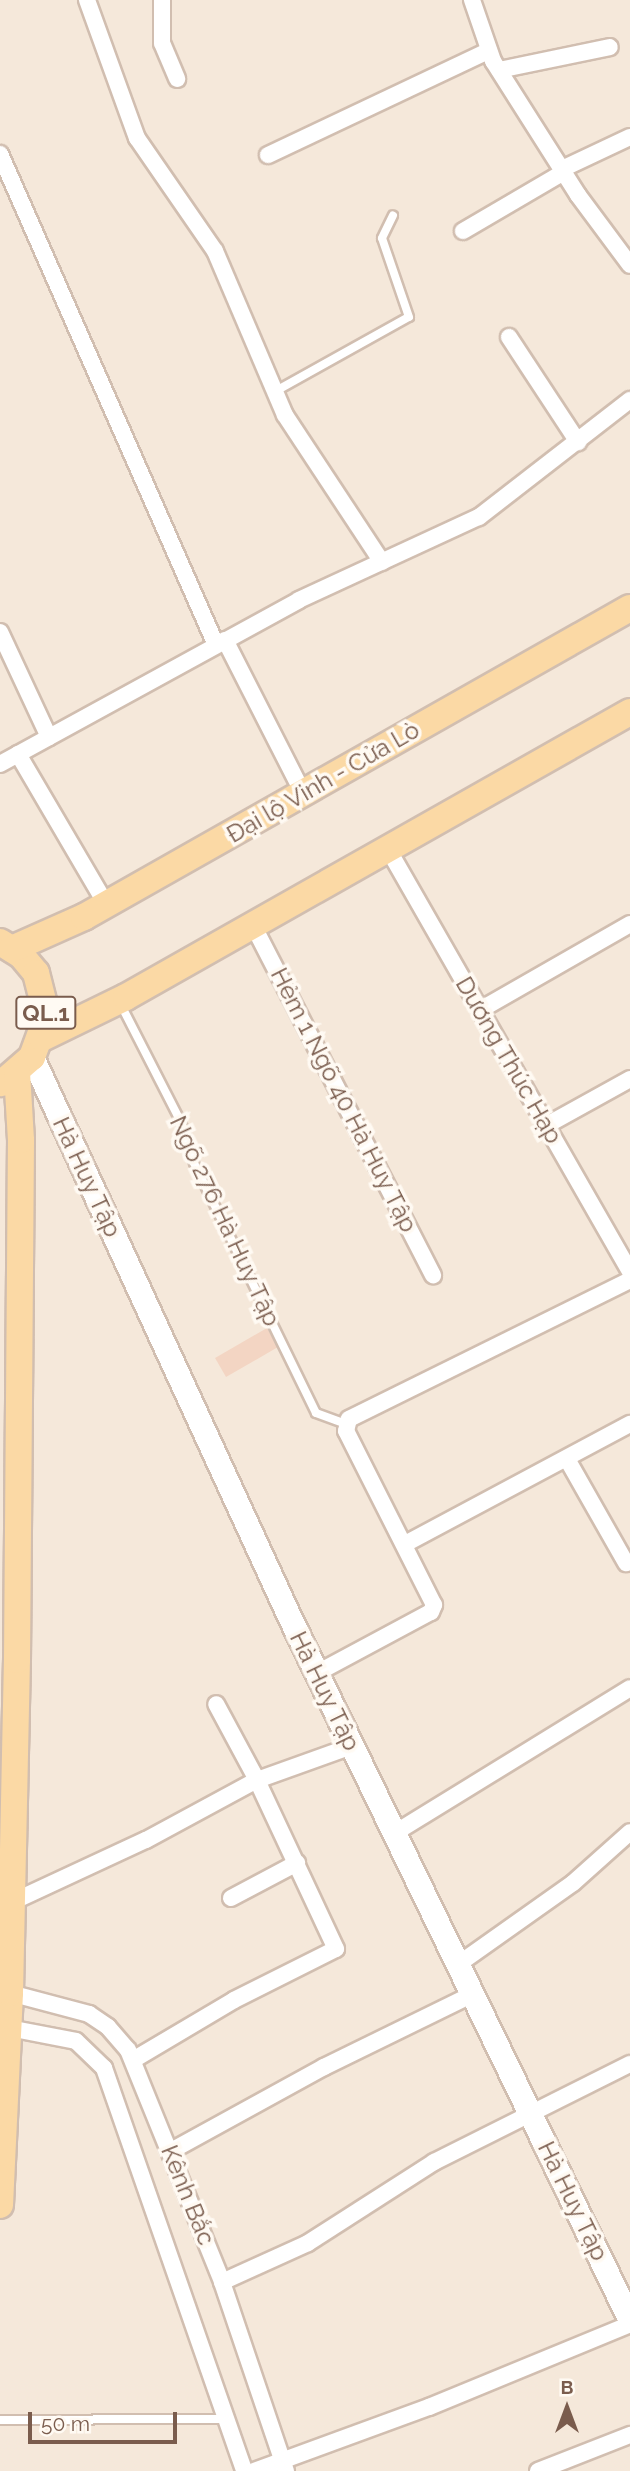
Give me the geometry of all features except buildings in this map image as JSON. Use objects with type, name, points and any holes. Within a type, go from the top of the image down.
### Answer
[{"type":"main road","name":"Đại lộ Vinh - Cửa Lò","points":[[6,945],[106,905],[630,608]]},
{"type":"main road","points":[[23,1063],[119,1000],[630,712]]},
{"type":"main road","name":"QL.1","points":[[0,2205],[10,1993],[23,1063],[44,994],[36,973],[6,945]]},
{"type":"main road","name":"Hà Huy Tập","points":[[23,1063],[393,1834],[460,1963],[630,2322]]},
{"type":"street","points":[[87,0],[137,138],[215,250],[274,392],[301,441],[382,562]]},
{"type":"street","points":[[162,0],[160,36],[177,79]]},
{"type":"street","points":[[472,0],[488,51],[499,70],[563,170],[630,265]]},
{"type":"street","points":[[499,70],[610,47]]},
{"type":"street","points":[[268,155],[488,51]]},
{"type":"street","points":[[463,231],[563,170],[630,137]]},
{"type":"street","points":[[0,155],[221,642],[303,793]]},
{"type":"street","points":[[509,337],[578,442]]},
{"type":"street","points":[[0,764],[221,642],[486,514],[630,400]]},
{"type":"street","points":[[0,632],[49,737]]},
{"type":"street","points":[[18,754],[106,905]]},
{"type":"street","name":"Dương Thúc Hạp","points":[[388,849],[628,1264]]},
{"type":"street","points":[[480,1010],[630,924]]},
{"type":"street","name":"Hẻm 1 Ngõ 40 Hà Huy Tập","points":[[253,925],[433,1275]]},
{"type":"street","points":[[547,1125],[630,1079]]},
{"type":"street","points":[[317,1673],[431,1612],[433,1597],[346,1424],[630,1280]]},
{"type":"street","points":[[405,1544],[630,1424]]},
{"type":"street","points":[[567,1458],[626,1563]]},
{"type":"street","points":[[393,1834],[630,1688]]},
{"type":"street","points":[[133,2060],[234,2000],[334,1953],[337,1947],[257,1780],[216,1704]]},
{"type":"street","points":[[10,1903],[146,1840],[257,1780],[352,1746]]},
{"type":"street","points":[[460,1963],[573,1883],[630,1832]]},
{"type":"street","points":[[231,1898],[297,1863]]},
{"type":"street","name":"Kênh Bắc","points":[[10,1993],[72,2008],[108,2027],[133,2060],[222,2282],[284,2466]]},
{"type":"street","points":[[171,2151],[324,2067],[473,1994]]},
{"type":"street","points":[[9,2028],[68,2039],[88,2049],[108,2027]]},
{"type":"street","name":"Kênh Bắc","points":[[88,2049],[104,2068],[123,2115],[229,2419],[244,2471]]},
{"type":"street","points":[[222,2282],[308,2243],[434,2161],[630,2064]]},
{"type":"street","points":[[254,2471],[284,2466],[630,2322]]},
{"type":"street","points":[[538,2471],[630,2435]]},
{"type":"lane","points":[[274,392],[409,317],[382,238],[393,215]]},
{"type":"lane","name":"Ngõ 276 Hà Huy Tập","points":[[119,1000],[181,1122],[194,1163],[316,1413],[346,1424]]},
{"type":"lane","points":[[0,2420],[229,2419]]},
{"type":"shaded area","points":[[0,0],[630,0],[630,2471],[0,2471]]}]
